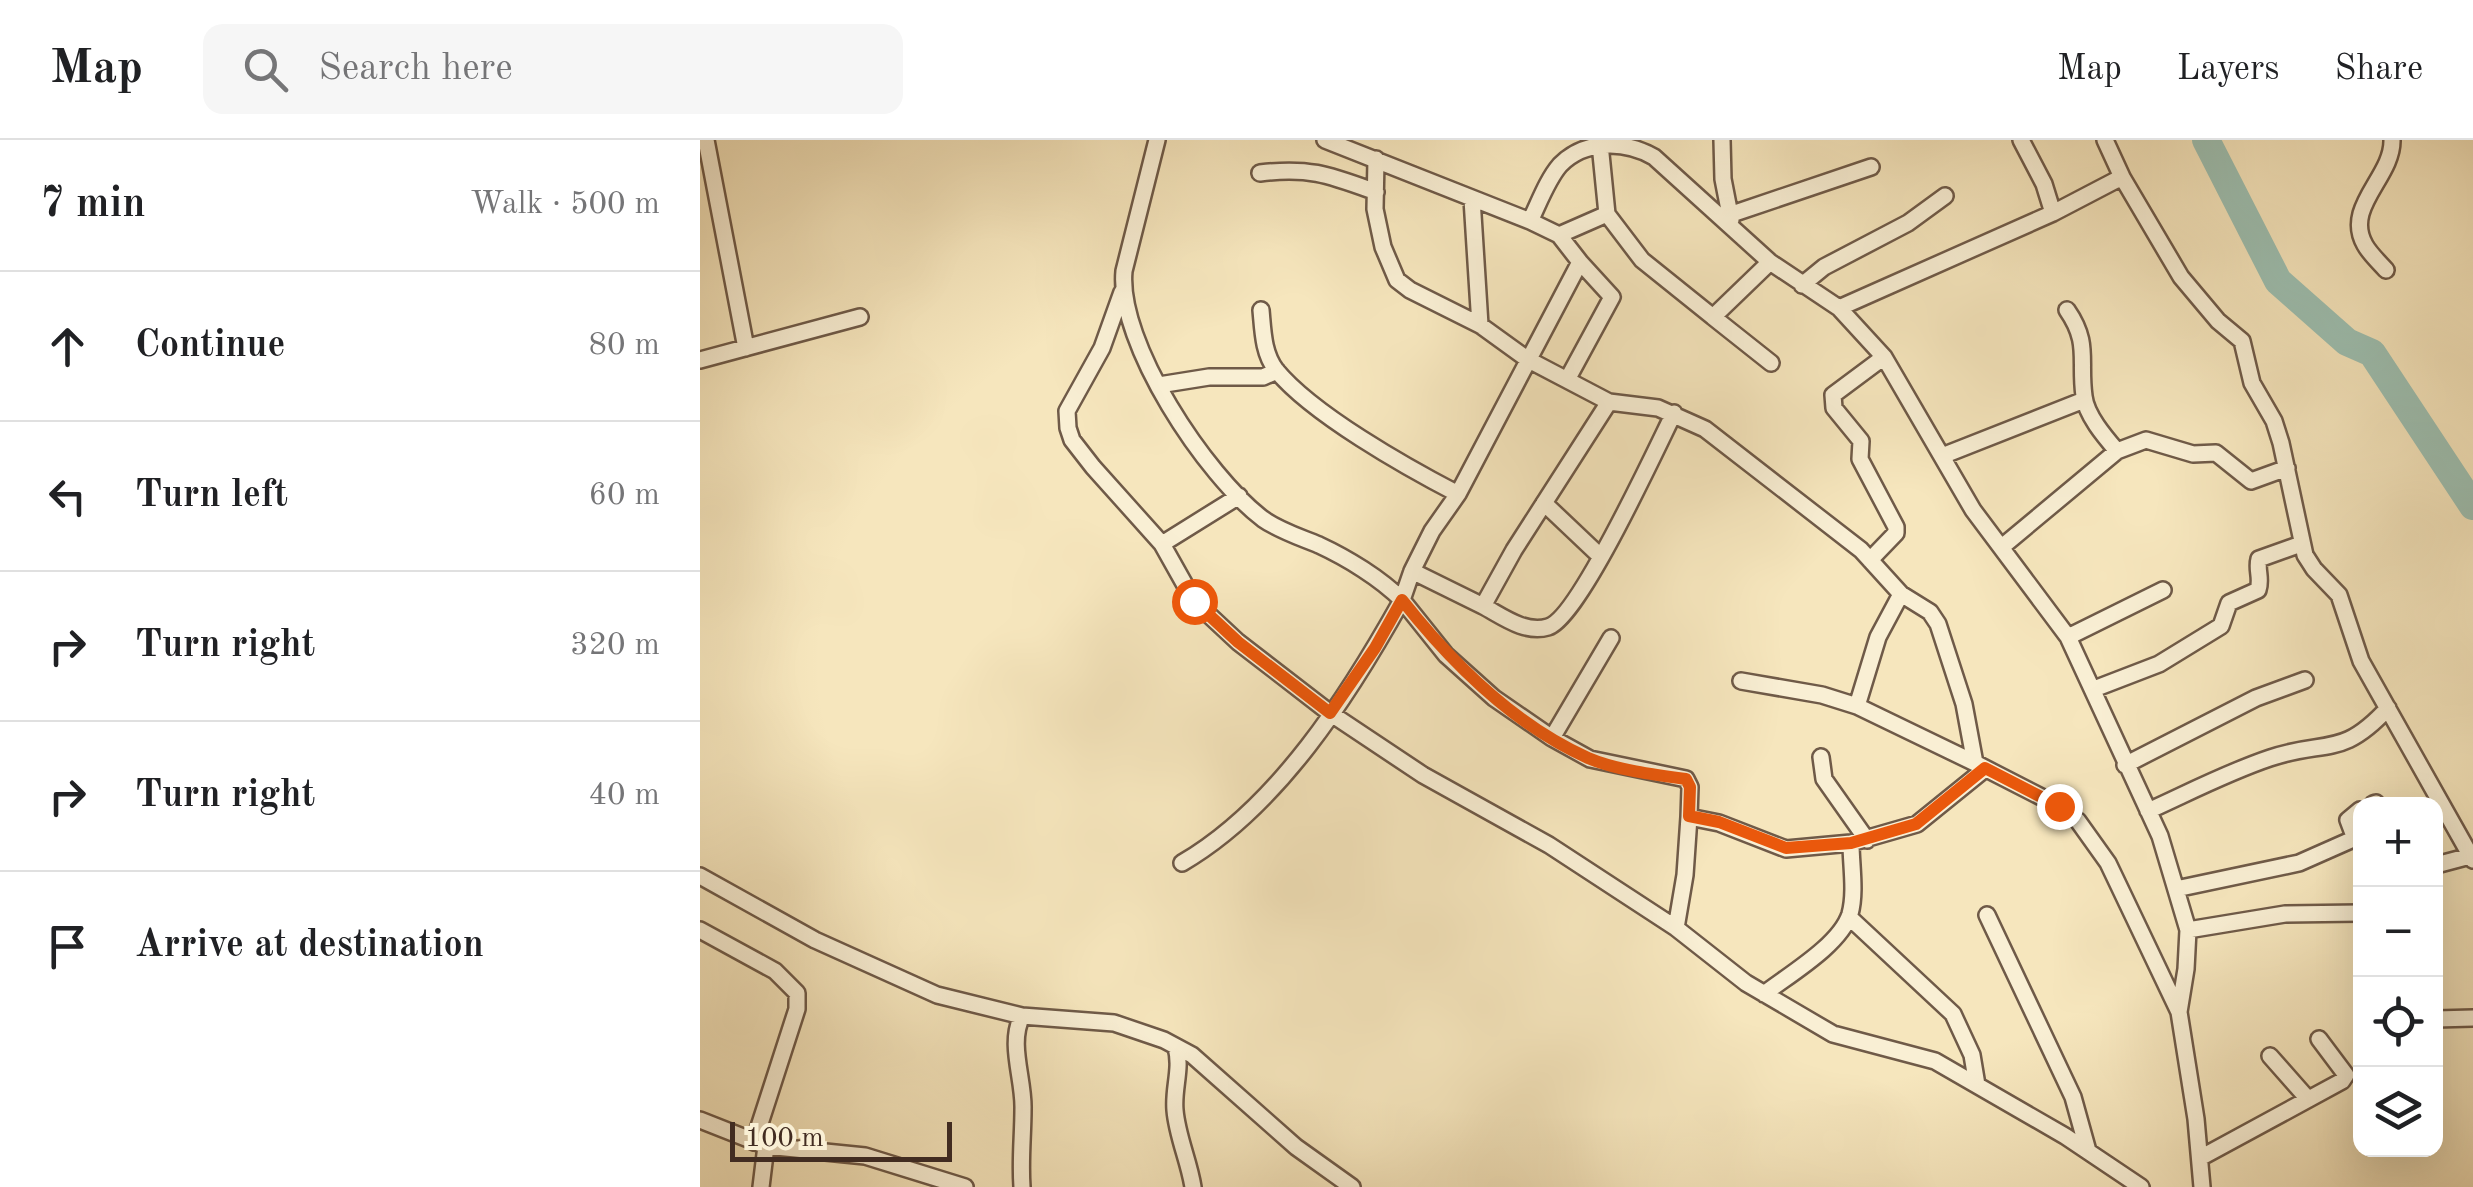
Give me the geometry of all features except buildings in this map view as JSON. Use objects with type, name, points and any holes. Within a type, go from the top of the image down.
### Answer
[{"type":"street","points":[[706,140],[746,348]]},
{"type":"street","points":[[1156,140],[1122,292],[1102,348],[1068,411],[1068,428],[1072,440],[1093,467],[1162,544],[1178,577],[1208,615],[1330,713],[1423,776],[1549,845],[1676,928],[1764,994],[1833,1034],[1935,1061],[2142,1187]]},
{"type":"street","points":[[1324,140],[1530,220],[1559,235],[1612,297],[1566,380]]},
{"type":"street","points":[[1722,140],[1723,178],[1732,222]]},
{"type":"street","points":[[2022,140],[2040,174],[2053,213]]},
{"type":"street","points":[[2105,140],[2122,177],[2181,277],[2218,321],[2242,341],[2252,383],[2274,421],[2302,544],[2314,569],[2339,595],[2362,661],[2472,858],[2443,863]]},
{"type":"street","points":[[2386,270],[2363,243],[2361,211],[2387,168],[2392,140]]},
{"type":"street","points":[[1600,144],[1607,214],[1642,260],[1771,362]]},
{"type":"street","points":[[1530,220],[1557,167],[1573,152],[1600,144],[1634,146],[1654,157],[1732,222],[1770,262],[1839,308],[1884,357],[1974,510],[2068,637],[2160,836],[2188,930],[2179,1012],[2202,1187]]},
{"type":"street","points":[[1376,159],[1383,247],[1397,280],[1609,402],[1674,413],[1740,454],[1870,560],[1901,594],[1930,612],[1938,624],[1964,704],[1980,766]]},
{"type":"street","points":[[1732,222],[1871,167]]},
{"type":"street","points":[[1260,173],[1294,169],[1328,175],[1376,192]]},
{"type":"street","points":[[1839,308],[2053,213],[2122,177]]},
{"type":"street","points":[[1802,285],[1824,267],[1908,224],[1945,196]]},
{"type":"street","points":[[1472,200],[1480,325]]},
{"type":"street","points":[[1559,235],[1607,214]]},
{"type":"street","points":[[1182,864],[1237,824],[1304,752],[1375,648],[1402,600],[1432,531],[1458,494],[1580,262]]},
{"type":"street","points":[[1713,318],[1770,262]]},
{"type":"street","points":[[1122,292],[1136,336],[1172,413],[1218,474],[1266,520],[1324,547],[1389,587],[1446,654],[1494,698],[1552,738],[1590,759],[1686,779],[1690,787],[1689,816],[1676,928]]},
{"type":"street","points":[[1261,310],[1266,350],[1277,371],[1367,441],[1458,494]]},
{"type":"street","points":[[2068,310],[2084,342],[2084,400],[2117,451]]},
{"type":"street","points":[[700,360],[860,318]]},
{"type":"street","points":[[1870,560],[1896,533],[1896,528],[1863,466],[1860,441],[1834,408],[1832,395],[1884,357]]},
{"type":"street","points":[[1159,385],[1209,377],[1263,377],[1277,371]]},
{"type":"street","points":[[1942,456],[2084,400]]},
{"type":"street","points":[[1483,606],[1609,402]]},
{"type":"street","points":[[1412,571],[1526,628],[1552,626],[1560,621],[1601,557],[1674,413]]},
{"type":"street","points":[[2003,546],[2117,451],[2146,440],[2193,454],[2216,453],[2250,481],[2286,468]]},
{"type":"street","points":[[1162,544],[1239,496]]},
{"type":"street","points":[[1544,503],[1601,557]]},
{"type":"street","points":[[2094,689],[2159,664],[2222,626],[2229,603],[2258,590],[2262,580],[2257,567],[2259,559],[2302,544]]},
{"type":"street","points":[[2068,637],[2163,590]]},
{"type":"street","points":[[1857,706],[1878,636],[1901,594]]},
{"type":"street","points":[[1552,738],[1611,638]]},
{"type":"street","points":[[2126,765],[2256,698],[2305,680]]},
{"type":"street","points":[[1741,681],[1822,695],[1857,706],[2059,806],[2078,820],[2096,843],[2179,1012]]},
{"type":"street","points":[[2148,811],[2271,758],[2354,739],[2388,708]]},
{"type":"street","points":[[1764,994],[1829,944],[1849,917],[1859,841],[1824,778],[1822,757]]},
{"type":"street","points":[[1689,816],[1719,822],[1786,848],[1859,841],[1916,824],[1980,766]]},
{"type":"street","points":[[2176,888],[2299,862],[2353,837]]},
{"type":"street","points":[[700,876],[815,940],[936,995],[1022,1016],[1114,1022],[1164,1040],[1192,1055],[1296,1147],[1352,1187]]},
{"type":"street","points":[[2188,930],[2285,914],[2353,913]]},
{"type":"street","points":[[1987,916],[2059,1066],[2088,1151]]},
{"type":"street","points":[[1849,917],[1953,1014],[1972,1055],[1977,1084]]},
{"type":"street","points":[[700,930],[775,972],[796,993],[797,1009],[760,1144],[761,1187]]},
{"type":"street","points":[[1022,1016],[1017,1032],[1024,1107],[1022,1187]]},
{"type":"street","points":[[2443,1020],[2473,1018]]},
{"type":"street","points":[[2200,1158],[2346,1076],[2319,1039]]},
{"type":"street","points":[[1176,1047],[1180,1060],[1174,1103],[1193,1187]]},
{"type":"street","points":[[2270,1056],[2308,1099]]},
{"type":"street","points":[[700,1120],[760,1144],[864,1156],[966,1187]]},
{"type":"waterway","points":[[2206,140],[2278,281],[2347,342],[2372,353],[2473,506]]},
{"type":"route","points":[[1194,601],[1238,642],[1330,713],[1375,648],[1402,600],[1446,654],[1494,698],[1552,738],[1590,759],[1686,779],[1690,787],[1689,816],[1719,822],[1786,848],[1851,843],[1916,824],[1985,768],[2059,806]]}]
